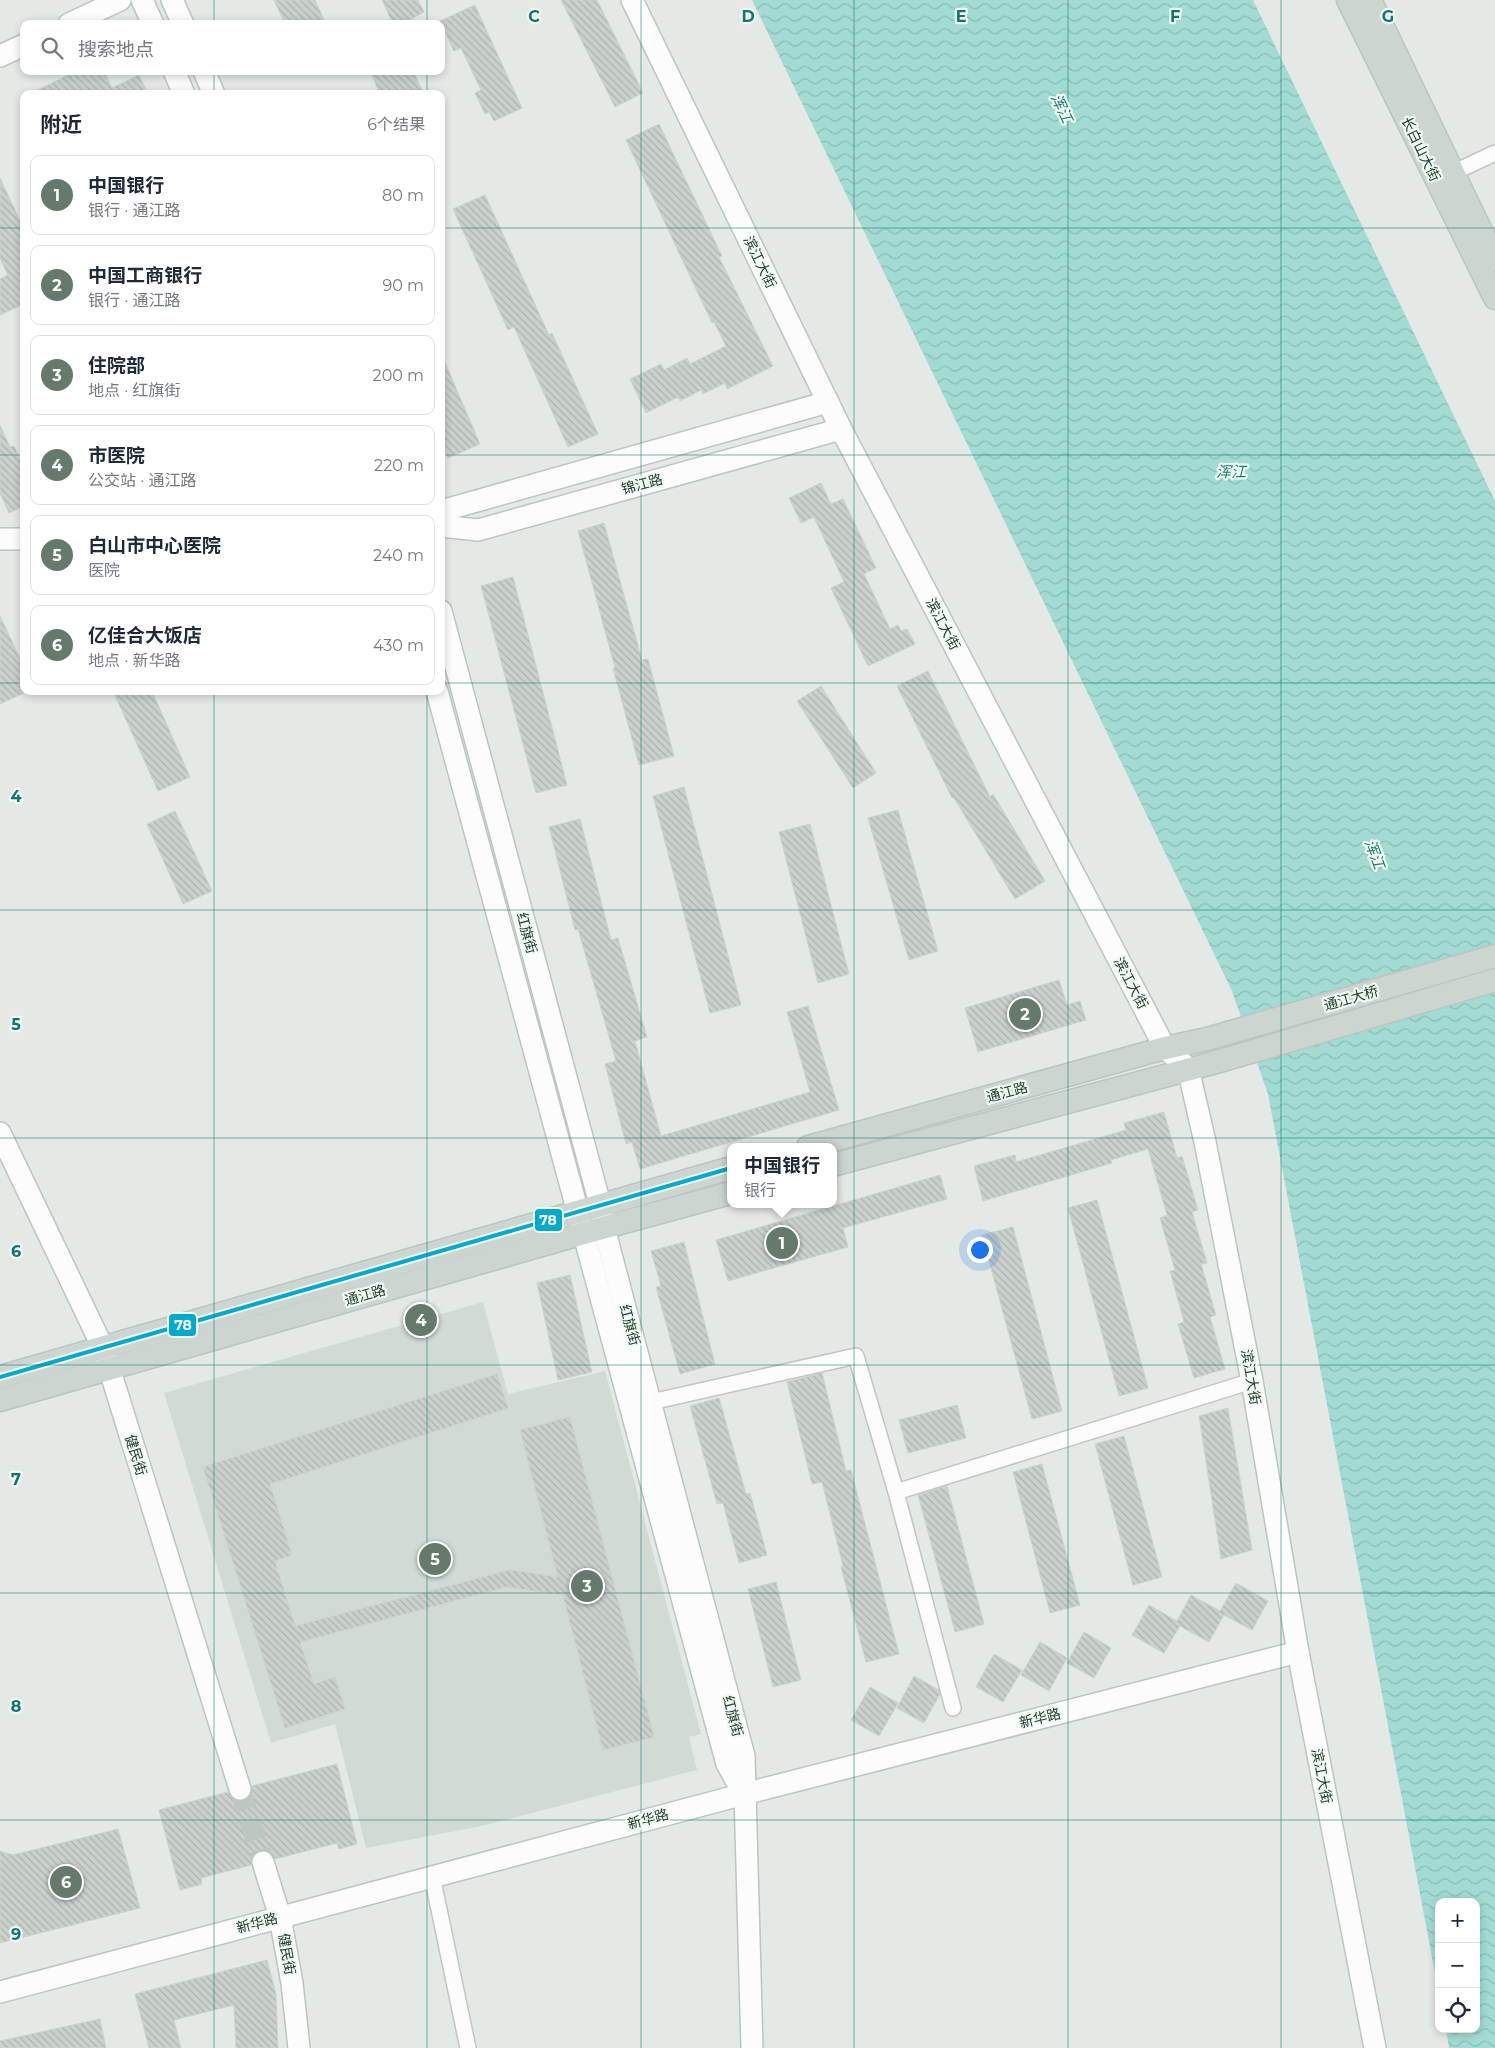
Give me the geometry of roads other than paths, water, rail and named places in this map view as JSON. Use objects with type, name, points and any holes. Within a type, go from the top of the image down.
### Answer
[{"type":"main road","points":[[78,20],[120,0]]},
{"type":"main road","points":[[142,0],[150,20]]},
{"type":"main road","points":[[172,0],[181,20]]},
{"type":"main road","name":"滨江大街","points":[[632,0],[841,429],[1165,1048],[1188,1068],[1205,1142],[1252,1381],[1298,1652],[1375,2048]]},
{"type":"main road","name":"长白山大街","points":[[1348,0],[1444,177],[1495,260]]},
{"type":"main road","name":"长白山大街","points":[[1370,0],[1495,298]]},
{"type":"main road","points":[[0,56],[20,47]]},
{"type":"main road","points":[[176,75],[182,90]]},
{"type":"main road","points":[[206,75],[212,90]]},
{"type":"main road","name":"锦江路","points":[[445,510],[828,402]]},
{"type":"main road","name":"锦江路","points":[[445,526],[478,530],[841,429]]},
{"type":"main road","points":[[0,539],[20,539]]},
{"type":"main road","name":"红旗街","points":[[445,627],[594,1230],[651,1402],[744,1756],[752,2048]]},
{"type":"main road","points":[[438,695],[589,1208]]},
{"type":"main road","name":"通江大桥","points":[[1207,1039],[1495,956]]},
{"type":"main road","name":"通江大桥","points":[[1213,1063],[1495,980]]},
{"type":"main road","name":"通江路","points":[[822,1143],[1165,1048],[1207,1039]]},
{"type":"main road","name":"通江路","points":[[837,1164],[1188,1068],[1213,1063]]},
{"type":"main road","name":"健民街","points":[[0,1133],[106,1358],[240,1789]]},
{"type":"main road","name":"通江路","points":[[0,1400],[106,1358],[589,1208],[727,1169]]},
{"type":"main road","name":"通江路","points":[[0,1376],[106,1358],[727,1194]]},
{"type":"main road","points":[[594,1230],[728,1764],[744,1794]]},
{"type":"main road","name":"新华路","points":[[0,1992],[744,1794],[1298,1652]]},
{"type":"main road","name":"健民街","points":[[263,1862],[280,1916],[292,1983],[299,2048]]},
{"type":"street","points":[[1444,177],[1495,153]]},
{"type":"street","points":[[651,1402],[856,1356],[896,1492],[953,1708]]},
{"type":"street","points":[[896,1492],[1252,1381]]},
{"type":"street","points":[[432,1876],[468,2048]]},
{"type":"water","name":"浑江","points":[[752,0],[1253,0],[1495,501],[1495,2048],[1449,2048],[1447,2033],[1480,2033],[1480,1898],[1435,1898],[1435,1973],[1268,1094],[1232,991]]},
{"type":"tunnel","points":[[240,1789],[263,1862]]},
{"type":"place","name":"中国工商银行","points":[[1025,1014]]},
{"type":"place","name":"中国银行","points":[[782,1243]]},
{"type":"place","name":"市医院","points":[[421,1320]]},
{"type":"place","name":"白山市中心医院","points":[[435,1559]]},
{"type":"place","name":"住院部","points":[[587,1586]]},
{"type":"place","name":"亿佳合大饭店","points":[[66,1882]]}]
